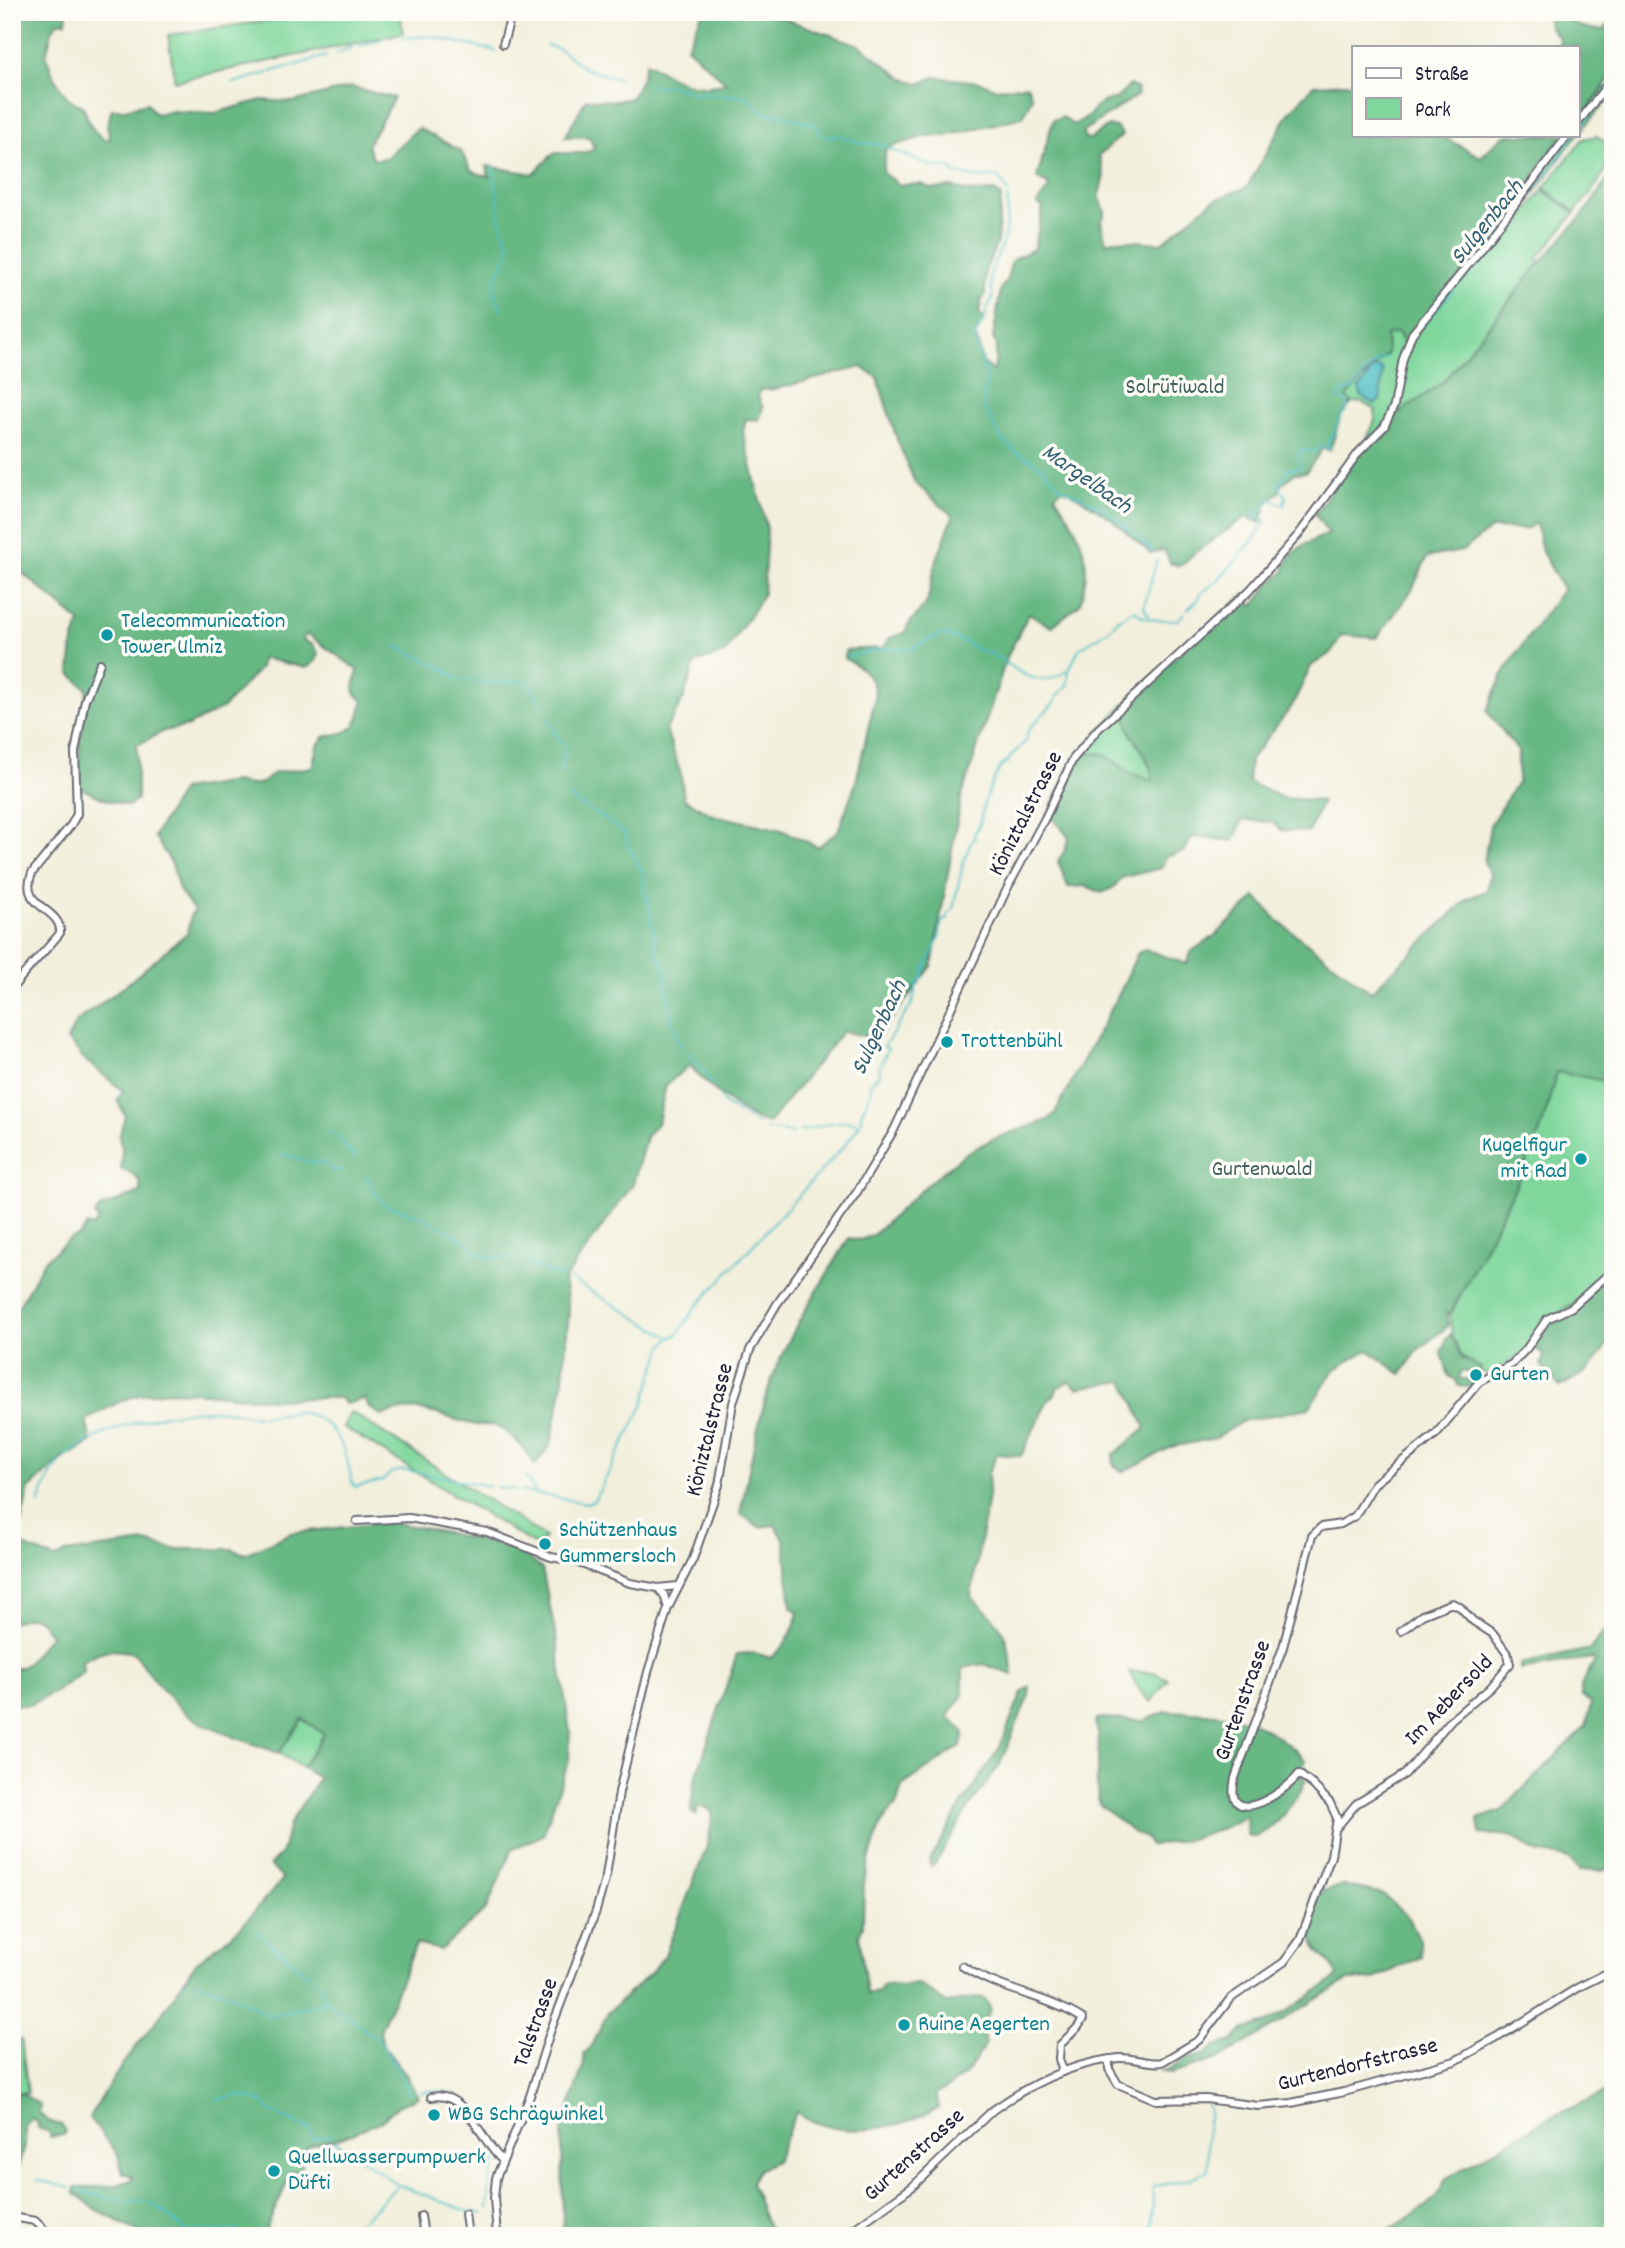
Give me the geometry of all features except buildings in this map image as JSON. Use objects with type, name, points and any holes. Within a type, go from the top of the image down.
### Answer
[{"type":"street","points":[[503,44],[512,12]]},
{"type":"street","points":[[1580,120],[1613,76]]},
{"type":"street","name":"Köniztalstrasse","points":[[614,1821],[632,1732],[668,1608],[693,1559],[719,1485],[733,1403],[750,1350],[777,1304],[857,1192],[894,1130],[1007,889],[1073,759],[1098,729],[1250,590],[1299,534],[1359,452],[1376,437],[1389,419],[1397,398],[1406,348],[1418,325],[1481,249],[1567,136]]},
{"type":"street","points":[[12,989],[32,962],[44,953],[60,933],[59,922],[32,897],[30,881],[32,873],[78,814],[75,752],[81,711],[100,663]]},
{"type":"street","name":"Gurtenstrasse","points":[[844,2236],[912,2188],[993,2109],[1008,2099],[1087,2063],[1138,2058],[1155,2063],[1162,2062],[1199,2040],[1230,1999],[1288,1958],[1300,1940],[1328,1865],[1336,1828],[1336,1813],[1313,1785],[1299,1774],[1271,1799],[1255,1805],[1240,1803],[1233,1789],[1283,1647],[1312,1536],[1321,1527],[1352,1519],[1374,1484],[1436,1434],[1479,1382],[1512,1364],[1547,1319],[1572,1307],[1613,1270]]},
{"type":"street","points":[[357,1521],[409,1518],[487,1532],[630,1583],[658,1588],[678,1586]]},
{"type":"street","points":[[658,1588],[664,1595],[668,1608]]},
{"type":"street","name":"Im Aebersold","points":[[1336,1828],[1356,1804],[1405,1774],[1451,1720],[1490,1687],[1510,1664],[1508,1655],[1493,1634],[1452,1603],[1422,1615],[1401,1631]]},
{"type":"street","name":"Talstrasse","points":[[497,2236],[494,2189],[499,2157],[530,2096],[550,2032],[596,1911],[606,1876],[614,1821]]},
{"type":"street","points":[[962,1966],[996,1985],[1050,2003],[1083,2019],[1060,2045],[1059,2059],[1063,2072]]},
{"type":"street","name":"Gurtendorfstrasse","points":[[1109,2059],[1109,2069],[1118,2084],[1156,2100],[1206,2099],[1248,2106],[1291,2103],[1344,2092],[1455,2061],[1497,2039],[1577,1988],[1613,1970]]},
{"type":"street","points":[[431,2097],[444,2095],[460,2105],[499,2157]]},
{"type":"street","points":[[465,2214],[468,2236]]},
{"type":"street","points":[[421,2216],[424,2236]]},
{"type":"street","points":[[12,2217],[35,2221],[51,2236]]},
{"type":"green space","name":"Solrütiwald","points":[[12,12],[67,12],[66,22],[58,22],[52,31],[46,56],[63,92],[75,103],[83,106],[94,130],[106,140],[110,139],[107,125],[112,109],[125,109],[147,103],[155,114],[172,111],[215,113],[261,100],[293,102],[351,87],[394,98],[367,146],[374,160],[386,158],[418,128],[461,151],[471,171],[489,177],[487,166],[533,174],[554,153],[584,153],[594,149],[590,137],[565,137],[586,99],[615,101],[631,98],[641,80],[646,62],[693,85],[714,86],[726,83],[687,47],[703,12],[765,12],[859,45],[903,78],[920,84],[934,77],[980,82],[996,89],[1027,85],[1032,97],[1023,117],[946,136],[926,136],[886,148],[883,173],[900,185],[921,184],[933,189],[951,187],[970,192],[995,191],[1001,196],[997,243],[985,271],[985,295],[979,312],[984,320],[975,335],[984,364],[994,372],[997,344],[993,339],[1001,288],[1006,282],[1012,260],[1034,249],[1043,207],[1037,204],[1048,189],[1048,184],[1037,178],[1053,120],[1063,117],[1073,125],[1089,116],[1103,102],[1117,98],[1130,85],[1137,89],[1138,95],[1083,131],[1084,138],[1090,139],[1108,126],[1116,127],[1122,135],[1099,155],[1104,176],[1099,195],[1105,212],[1101,223],[1106,243],[1114,240],[1162,243],[1212,201],[1247,187],[1289,113],[1314,85],[1347,83],[1352,85],[1352,136],[1441,136],[1481,157],[1503,136],[1564,136],[1406,347],[1398,332],[1386,335],[1387,354],[1369,370],[1347,397],[1352,403],[1341,416],[1330,450],[1323,448],[1306,472],[1295,473],[1281,485],[1279,492],[1267,502],[1261,523],[1246,517],[1177,566],[1176,563],[1171,564],[1164,550],[1150,553],[1112,519],[1069,491],[1062,489],[1055,495],[1083,550],[1086,575],[1080,604],[1051,627],[1029,613],[1007,657],[961,798],[932,966],[876,1039],[843,1031],[768,1124],[726,1099],[690,1065],[666,1085],[658,1122],[646,1137],[633,1184],[564,1280],[569,1311],[562,1389],[551,1444],[535,1465],[514,1438],[498,1427],[476,1425],[429,1412],[407,1410],[382,1416],[369,1407],[365,1399],[345,1404],[340,1398],[275,1399],[183,1391],[129,1398],[86,1420],[91,1443],[63,1458],[29,1489],[16,1543],[56,1559],[65,1553],[145,1542],[173,1549],[232,1549],[245,1554],[291,1533],[391,1522],[519,1550],[542,1569],[556,1636],[570,1732],[569,1760],[543,1835],[512,1849],[486,1910],[440,1950],[416,1944],[380,2031],[383,2046],[405,2073],[418,2097],[398,2106],[380,2122],[310,2146],[304,2151],[300,2171],[292,2172],[263,2236],[141,2236],[139,2232],[98,2211],[74,2193],[75,2187],[111,2186],[132,2179],[132,2176],[123,2173],[118,2155],[89,2118],[122,2065],[161,2015],[196,1963],[239,1929],[283,1879],[270,1865],[282,1853],[289,1824],[319,1778],[302,1768],[324,1734],[302,1719],[279,1753],[227,1735],[198,1721],[179,1707],[134,1653],[118,1650],[100,1652],[81,1662],[84,1671],[55,1692],[30,1705],[12,1705],[12,1670],[24,1666],[51,1635],[38,1618],[30,1617],[12,1622],[12,1318],[44,1261],[71,1238],[79,1236],[87,1225],[93,1227],[98,1220],[95,1215],[100,1208],[140,1192],[140,1182],[134,1175],[121,1169],[122,1147],[119,1139],[125,1115],[117,1100],[123,1091],[80,1056],[67,1040],[76,1022],[127,984],[188,932],[191,914],[195,912],[179,890],[172,864],[154,836],[182,790],[234,782],[251,785],[262,783],[274,773],[312,767],[317,747],[324,737],[352,728],[358,719],[363,701],[355,693],[354,687],[358,670],[307,634],[302,640],[313,645],[318,653],[316,661],[306,668],[262,658],[260,668],[223,708],[188,726],[164,731],[137,745],[137,799],[129,806],[107,800],[78,787],[80,742],[87,689],[70,673],[73,642],[80,622],[12,564]],"holes":[[[861,367],[877,377],[898,442],[915,483],[953,516],[935,565],[927,603],[908,625],[905,633],[890,638],[883,648],[846,650],[844,658],[862,669],[870,678],[875,698],[856,782],[838,831],[818,847],[782,830],[713,815],[684,799],[681,775],[666,729],[683,700],[695,663],[725,653],[763,595],[767,529],[743,432],[746,419],[759,420],[763,407],[758,397],[760,390],[776,389]]]},
{"type":"green space","points":[[327,12],[400,12],[403,33],[175,81],[168,35]]},
{"type":"green space","points":[[1546,12],[1565,12],[1563,15],[1572,22],[1593,29],[1604,30],[1610,20],[1613,22],[1613,74],[1580,120],[1580,46],[1559,46],[1559,38],[1549,26]]},
{"type":"green space","points":[[1605,87],[1609,92],[1604,104],[1580,132],[1580,120]]},
{"type":"green space","points":[[1564,136],[1576,136],[1506,233],[1509,235],[1543,190],[1575,213],[1537,259],[1541,262],[1443,382],[1359,452],[1373,426],[1375,409],[1361,402],[1352,403],[1347,397],[1369,370],[1387,354],[1386,335],[1398,332],[1405,346],[1528,186]],"holes":[[[1376,367],[1382,369],[1380,400],[1375,404],[1362,397],[1359,389]]]},
{"type":"green space","points":[[1597,136],[1609,145],[1608,162],[1600,180],[1575,212],[1544,188],[1583,139]]},
{"type":"green space","name":"Gurtenwald","points":[[1613,170],[1613,1065],[1605,1081],[1557,1072],[1541,1129],[1515,1188],[1450,1315],[1446,1313],[1448,1326],[1419,1349],[1401,1374],[1368,1350],[1334,1370],[1309,1408],[1243,1421],[1216,1438],[1171,1447],[1123,1472],[1114,1465],[1113,1455],[1146,1428],[1124,1381],[1077,1388],[1069,1381],[1057,1388],[1055,1395],[1049,1398],[1021,1456],[997,1454],[988,1473],[989,1491],[971,1597],[1002,1631],[1009,1649],[1013,1675],[983,1664],[963,1668],[963,1695],[948,1716],[964,1732],[961,1746],[902,1786],[897,1803],[881,1824],[864,1882],[863,1926],[859,1935],[867,1994],[878,1992],[884,1984],[918,1984],[947,2003],[981,1997],[991,2010],[982,2027],[985,2045],[958,2080],[936,2093],[939,2108],[925,2115],[894,2125],[862,2130],[830,2127],[796,2112],[776,2161],[758,2170],[751,2183],[768,2227],[778,2236],[563,2236],[562,2129],[584,2063],[583,2055],[591,2048],[608,2012],[650,1974],[665,1955],[707,1846],[712,1813],[708,1808],[698,1806],[696,1815],[691,1812],[694,1783],[737,1654],[755,1653],[771,1658],[785,1643],[797,1619],[798,1612],[791,1607],[784,1539],[775,1525],[759,1527],[740,1513],[760,1420],[777,1366],[802,1317],[849,1238],[861,1240],[873,1235],[966,1153],[993,1139],[1048,1120],[1055,1113],[1121,990],[1137,954],[1145,949],[1186,964],[1192,951],[1216,935],[1256,897],[1278,921],[1371,992],[1468,898],[1487,891],[1490,873],[1484,862],[1490,825],[1518,781],[1518,751],[1487,711],[1502,676],[1563,589],[1542,552],[1536,523],[1526,529],[1492,528],[1462,551],[1427,557],[1412,590],[1377,638],[1342,635],[1332,652],[1311,666],[1292,706],[1250,760],[1248,782],[1283,798],[1322,801],[1309,832],[1281,830],[1272,822],[1242,820],[1234,841],[1192,837],[1185,851],[1166,857],[1161,868],[1121,878],[1114,887],[1102,893],[1086,886],[1068,887],[1058,861],[1069,837],[1052,818],[1052,804],[1080,752],[1104,754],[1130,773],[1152,781],[1149,764],[1131,734],[1123,705],[1243,596],[1253,606],[1269,584],[1284,572],[1286,564],[1295,552],[1307,543],[1329,534],[1315,514],[1359,452],[1394,417],[1443,382],[1587,210]]},
{"type":"green space","points":[[1123,705],[1131,735],[1139,743],[1153,773],[1152,782],[1130,773],[1104,754],[1080,752]]},
{"type":"green space","points":[[1613,1065],[1613,1267],[1518,1357],[1488,1374],[1479,1372],[1481,1368],[1465,1359],[1456,1347],[1450,1315],[1515,1188],[1541,1129],[1557,1072],[1605,1081]]},
{"type":"green space","points":[[1613,1273],[1613,1336],[1589,1370],[1560,1387],[1541,1365],[1544,1356],[1530,1346],[1549,1321]]},
{"type":"green space","points":[[1451,1334],[1462,1358],[1481,1368],[1477,1374],[1461,1371],[1459,1378],[1474,1383],[1470,1387],[1459,1386],[1455,1379],[1449,1376],[1441,1351],[1446,1338]]},
{"type":"green space","points":[[351,1412],[545,1537],[538,1547],[343,1427]]},
{"type":"green space","points":[[1613,1620],[1613,1864],[1603,1870],[1579,1871],[1569,1860],[1531,1850],[1513,1837],[1480,1834],[1478,1819],[1501,1811],[1586,1726],[1591,1703],[1581,1695],[1581,1686],[1595,1660],[1592,1658],[1520,1670],[1520,1664],[1590,1649]]},
{"type":"green space","points":[[1129,1672],[1154,1672],[1168,1679],[1151,1702],[1141,1692]]},
{"type":"green space","points":[[1030,1687],[999,1766],[965,1813],[936,1863],[931,1866],[929,1862],[959,1809],[1000,1747],[1022,1693]]},
{"type":"green space","points":[[1167,1711],[1208,1713],[1242,1719],[1273,1734],[1305,1760],[1298,1774],[1306,1780],[1297,1797],[1271,1826],[1256,1837],[1247,1835],[1246,1816],[1200,1836],[1150,1845],[1146,1838],[1134,1833],[1100,1805],[1097,1783],[1099,1741],[1095,1724],[1096,1720],[1103,1718],[1144,1721]]},
{"type":"green space","points":[[302,1719],[325,1734],[302,1768],[279,1753]]},
{"type":"green space","points":[[1343,1885],[1383,1894],[1409,1918],[1420,1941],[1421,1957],[1374,1979],[1348,1980],[1221,2058],[1172,2074],[1159,2071],[1169,2070],[1186,2059],[1203,2055],[1215,2046],[1233,2041],[1244,2029],[1268,2022],[1338,1977],[1334,1968],[1315,1946],[1312,1926],[1320,1892]]},
{"type":"green space","points":[[12,2037],[21,2040],[28,2093],[12,2093]]},
{"type":"green space","points":[[1613,2089],[1613,2236],[1379,2236],[1428,2205],[1442,2188],[1445,2179],[1543,2121]]},
{"type":"green space","points":[[12,2093],[23,2094],[40,2105],[39,2113],[50,2122],[62,2125],[66,2131],[64,2135],[50,2137],[49,2132],[38,2128],[38,2123],[32,2118],[25,2126],[25,2142],[12,2190]]},
{"type":"water","points":[[1378,367],[1383,371],[1380,400],[1375,404],[1362,397],[1359,389],[1372,370]]},
{"type":"waterway","points":[[403,38],[430,36],[496,51]]},
{"type":"waterway","points":[[358,46],[382,39]]},
{"type":"waterway","name":"Margelbach","points":[[546,45],[561,50],[586,69],[618,79]]},
{"type":"waterway","points":[[337,53],[352,48]]},
{"type":"waterway","points":[[289,67],[326,56]]},
{"type":"waterway","points":[[271,72],[287,67]]},
{"type":"waterway","points":[[233,83],[268,73]]},
{"type":"waterway","name":"Margelbach","points":[[648,85],[670,85],[694,93],[744,96],[765,113],[812,124],[822,135],[831,138],[837,135],[861,143],[885,145]]},
{"type":"waterway","name":"Sulgenbach","points":[[1580,128],[1610,87]]},
{"type":"waterway","name":"Sulgenbach","points":[[1422,327],[1510,223],[1574,136]]},
{"type":"waterway","name":"Margelbach","points":[[888,147],[929,165],[949,167],[956,174],[998,178],[1008,193]]},
{"type":"waterway","points":[[493,166],[501,224],[509,244],[509,252],[495,280],[494,292],[501,309]]},
{"type":"waterway","name":"Margelbach","points":[[1008,197],[1005,235],[990,278],[991,301],[974,338],[984,366],[984,406],[1003,443],[1042,467],[1061,487],[1109,513],[1153,552]]},
{"type":"waterway","name":"Sulgenbach","points":[[1188,609],[1199,599],[1200,594],[1231,566],[1257,535],[1266,520],[1253,517],[1254,514],[1264,509],[1271,499],[1284,505],[1286,496],[1278,486],[1289,467],[1296,469],[1300,466],[1299,450],[1312,452],[1321,446],[1331,448],[1328,442],[1348,407],[1345,400],[1340,400],[1339,396],[1344,391],[1352,390],[1364,373],[1381,358],[1386,359]]},
{"type":"waterway","name":"Margelbach","points":[[1148,615],[1144,606],[1157,560]]},
{"type":"waterway","name":"Sulgenbach","points":[[525,1477],[537,1494],[587,1503],[594,1501],[642,1408],[663,1346],[678,1334],[696,1307],[846,1144],[860,1124],[862,1111],[871,1092],[870,1084],[880,1073],[879,1068],[888,1049],[884,1047],[912,1004],[917,984],[923,978],[940,936],[943,920],[948,920],[947,915],[953,909],[963,864],[975,838],[974,833],[979,826],[993,780],[1005,762],[1008,763],[1010,757],[1026,741],[1028,730],[1067,686],[1069,670],[1079,649],[1134,610],[1143,617],[1156,620],[1178,620],[1184,613]]},
{"type":"waterway","points":[[884,649],[910,649],[941,634],[991,654],[1029,677],[1047,679],[1057,677],[1068,670]]},
{"type":"waterway","points":[[396,646],[446,670],[455,678],[480,683],[526,681],[542,705]]},
{"type":"waterway","points":[[847,657],[883,649]]},
{"type":"waterway","points":[[548,719],[565,750],[560,773]]},
{"type":"waterway","points":[[568,795],[626,834],[627,844],[645,876],[643,889],[649,903],[657,955],[663,962],[671,1019],[681,1046]]},
{"type":"waterway","points":[[688,1053],[712,1085]]},
{"type":"waterway","points":[[720,1096],[725,1105],[758,1124]]},
{"type":"waterway","points":[[800,1131],[846,1121],[859,1125]]},
{"type":"waterway","points":[[765,1129],[793,1133]]},
{"type":"waterway","points":[[329,1132],[337,1137],[354,1157]]},
{"type":"waterway","points":[[281,1153],[326,1164],[333,1170],[341,1170]]},
{"type":"waterway","points":[[365,1176],[383,1204],[423,1217],[468,1243],[483,1256],[497,1259],[509,1256]]},
{"type":"waterway","points":[[525,1262],[563,1277]]},
{"type":"waterway","points":[[570,1279],[668,1336]]},
{"type":"waterway","points":[[39,1504],[47,1482],[61,1462],[92,1440],[154,1417],[215,1410],[257,1416],[295,1412],[319,1419],[339,1440],[355,1487],[382,1481],[392,1472],[405,1470],[489,1486]]},
{"type":"waterway","points":[[496,1487],[516,1490]]},
{"type":"waterway","points":[[521,1491],[537,1494]]},
{"type":"waterway","points":[[256,1932],[320,1985],[327,2001],[379,2040],[411,2093]]},
{"type":"waterway","points":[[196,1983],[233,1995],[269,2016],[325,2002]]},
{"type":"waterway","points":[[420,2093],[439,2091],[453,2095],[460,2099],[476,2119]]},
{"type":"waterway","points":[[217,2100],[238,2095],[259,2100],[270,2111],[311,2130],[312,2139],[332,2135]]},
{"type":"waterway","points":[[1152,2236],[1153,2187],[1189,2179],[1208,2171],[1207,2104]]},
{"type":"waterway","points":[[485,2133],[497,2151]]},
{"type":"waterway","points":[[334,2140],[398,2185],[467,2211],[484,2214]]},
{"type":"waterway","points":[[488,2209],[490,2181],[497,2157]]},
{"type":"waterway","points":[[37,2180],[70,2188]]},
{"type":"waterway","points":[[346,2236],[398,2185]]},
{"type":"waterway","points":[[77,2190],[121,2199]]},
{"type":"waterway","points":[[128,2201],[149,2202],[185,2230],[238,2231]]},
{"type":"place","name":"Telecommunication Tower Ulmiz","points":[[107,635]]},
{"type":"place","name":"Trottenbühl","points":[[947,1042]]},
{"type":"place","name":"Kugelfigur mit Rad","points":[[1581,1159]]},
{"type":"place","name":"Gurten","points":[[1476,1375]]},
{"type":"place","name":"Schützenhaus Gummersloch","points":[[545,1544]]},
{"type":"place","name":"Ruine Aegerten","points":[[904,2025]]},
{"type":"place","name":"WBG Schrägwinkel","points":[[434,2115]]},
{"type":"place","name":"Quellwasserpumpwerk Düfti","points":[[274,2171]]}]
